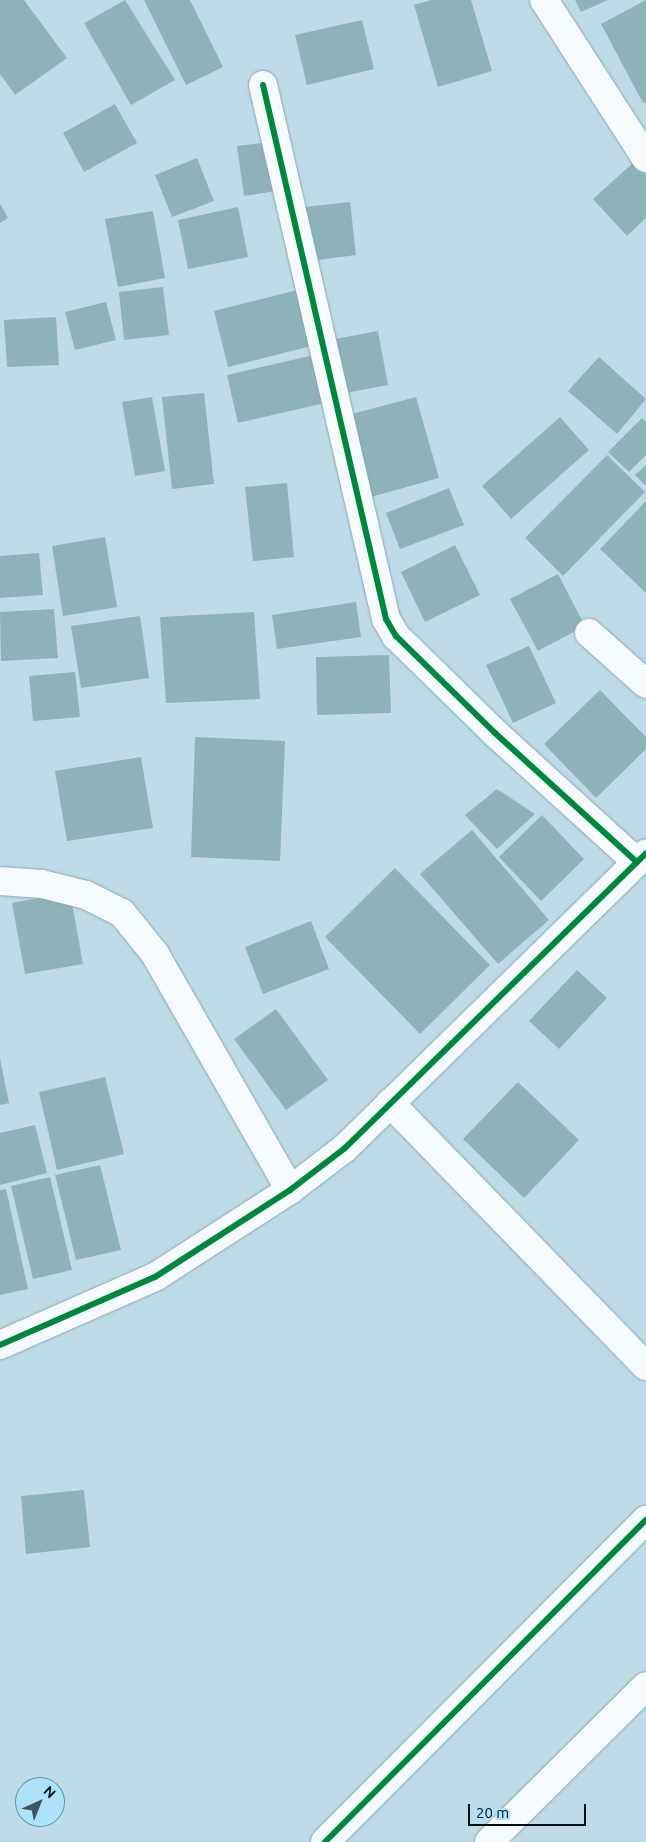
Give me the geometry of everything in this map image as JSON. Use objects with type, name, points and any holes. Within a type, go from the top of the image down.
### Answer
[{"type":"street","points":[[544,0],[637,129],[646,158]]},
{"type":"street","points":[[0,1345],[155,1277],[290,1190],[345,1148],[642,858],[495,733],[396,636],[386,619],[263,84]]},
{"type":"street","points":[[590,633],[646,684]]},
{"type":"street","points":[[0,881],[77,892],[122,913],[155,954],[290,1190]]},
{"type":"street","points":[[390,1102],[646,1366]]},
{"type":"street","points":[[325,1842],[646,1520]]},
{"type":"street","points":[[489,1842],[646,1686]]},
{"type":"building","points":[[0,0],[24,0],[67,58],[15,95],[0,74]]},
{"type":"building","points":[[125,0],[175,80],[131,105],[84,23]]},
{"type":"building","points":[[144,0],[190,0],[223,67],[186,85]]},
{"type":"building","points":[[431,0],[471,0],[492,71],[438,87],[414,5]]},
{"type":"building","points":[[575,0],[608,0],[581,12]]},
{"type":"building","points":[[646,0],[646,102],[643,103],[601,24]]},
{"type":"building","points":[[362,20],[374,69],[307,85],[295,35]]},
{"type":"building","points":[[115,104],[137,143],[84,172],[63,133]]},
{"type":"building","points":[[269,142],[276,191],[244,196],[237,146]]},
{"type":"building","points":[[197,158],[214,201],[172,217],[155,175]]},
{"type":"building","points":[[634,162],[646,175],[646,218],[627,236],[593,199]]},
{"type":"building","points":[[350,202],[356,255],[311,261],[304,207]]},
{"type":"building","points":[[0,204],[8,218],[0,223]]},
{"type":"building","points":[[238,207],[248,257],[188,269],[178,220]]},
{"type":"building","points":[[153,211],[165,278],[118,287],[105,219]]},
{"type":"building","points":[[163,287],[169,335],[124,340],[119,292]]},
{"type":"building","points":[[297,290],[311,346],[228,367],[214,311]]},
{"type":"building","points":[[106,302],[116,340],[75,350],[65,312]]},
{"type":"building","points":[[56,317],[59,365],[7,367],[4,320]]},
{"type":"building","points":[[378,331],[388,385],[340,394],[330,340]]},
{"type":"building","points":[[314,355],[325,403],[238,423],[227,375]]},
{"type":"building","points":[[599,357],[646,399],[617,434],[568,391]]},
{"type":"building","points":[[204,393],[214,484],[172,489],[162,397]]},
{"type":"building","points":[[152,397],[165,471],[135,476],[122,402]]},
{"type":"building","points":[[416,397],[439,478],[371,497],[348,415]]},
{"type":"building","points":[[560,417],[589,450],[511,519],[482,486]]},
{"type":"building","points":[[642,418],[646,422],[646,455],[629,472],[608,452]]},
{"type":"building","points":[[607,455],[645,492],[563,576],[525,538]]},
{"type":"building","points":[[646,465],[646,486],[635,475]]},
{"type":"building","points":[[287,483],[294,557],[253,561],[245,487]]},
{"type":"building","points":[[449,488],[464,525],[400,549],[386,513]]},
{"type":"building","points":[[646,501],[646,593],[600,549]]},
{"type":"building","points":[[105,537],[117,607],[63,616],[52,546]]},
{"type":"building","points":[[455,545],[480,595],[425,622],[401,572]]},
{"type":"building","points":[[39,553],[43,595],[0,598],[0,556]]},
{"type":"building","points":[[558,574],[585,626],[538,651],[510,599]]},
{"type":"building","points":[[356,602],[361,637],[277,649],[272,615]]},
{"type":"building","points":[[54,609],[58,658],[1,661],[0,612]]},
{"type":"building","points":[[254,612],[260,699],[166,703],[160,617]]},
{"type":"building","points":[[140,616],[149,678],[81,688],[71,626]]},
{"type":"building","points":[[529,646],[556,703],[513,723],[486,665]]},
{"type":"building","points":[[389,655],[391,713],[317,715],[316,657]]},
{"type":"building","points":[[75,672],[80,717],[33,721],[29,676]]},
{"type":"building","points":[[600,690],[646,737],[646,749],[596,798],[544,744]]},
{"type":"building","points":[[195,737],[285,741],[280,861],[191,857]]},
{"type":"building","points":[[141,757],[153,828],[67,841],[55,771]]},
{"type":"building","points":[[497,789],[535,814],[497,849],[465,815]]},
{"type":"building","points":[[542,815],[584,859],[541,901],[499,857]]},
{"type":"building","points":[[472,830],[549,920],[498,964],[420,874]]},
{"type":"building","points":[[395,868],[490,965],[420,1034],[325,937]]},
{"type":"building","points":[[70,892],[83,964],[25,974],[12,903]]},
{"type":"building","points":[[311,921],[329,969],[263,994],[245,947]]},
{"type":"building","points":[[577,970],[607,998],[559,1049],[529,1021]]},
{"type":"building","points":[[276,1009],[328,1080],[286,1110],[234,1039]]},
{"type":"building","points":[[0,1059],[9,1103],[0,1105]]},
{"type":"building","points":[[105,1077],[124,1154],[57,1170],[39,1092]]},
{"type":"building","points":[[518,1082],[579,1140],[524,1198],[463,1139]]},
{"type":"building","points":[[35,1125],[47,1173],[0,1185],[0,1133]]},
{"type":"building","points":[[100,1165],[121,1250],[76,1260],[55,1175]]},
{"type":"building","points":[[50,1177],[72,1270],[33,1279],[11,1186]]},
{"type":"building","points":[[6,1189],[28,1289],[0,1295],[0,1190]]},
{"type":"building","points":[[84,1490],[90,1547],[26,1554],[21,1496]]},
{"type":"cycle path","points":[[263,85],[386,619],[396,636],[495,733],[637,862]]},
{"type":"cycle path","points":[[0,1345],[155,1277],[290,1190],[345,1148],[646,853]]},
{"type":"cycle path","points":[[325,1842],[646,1520]]}]
